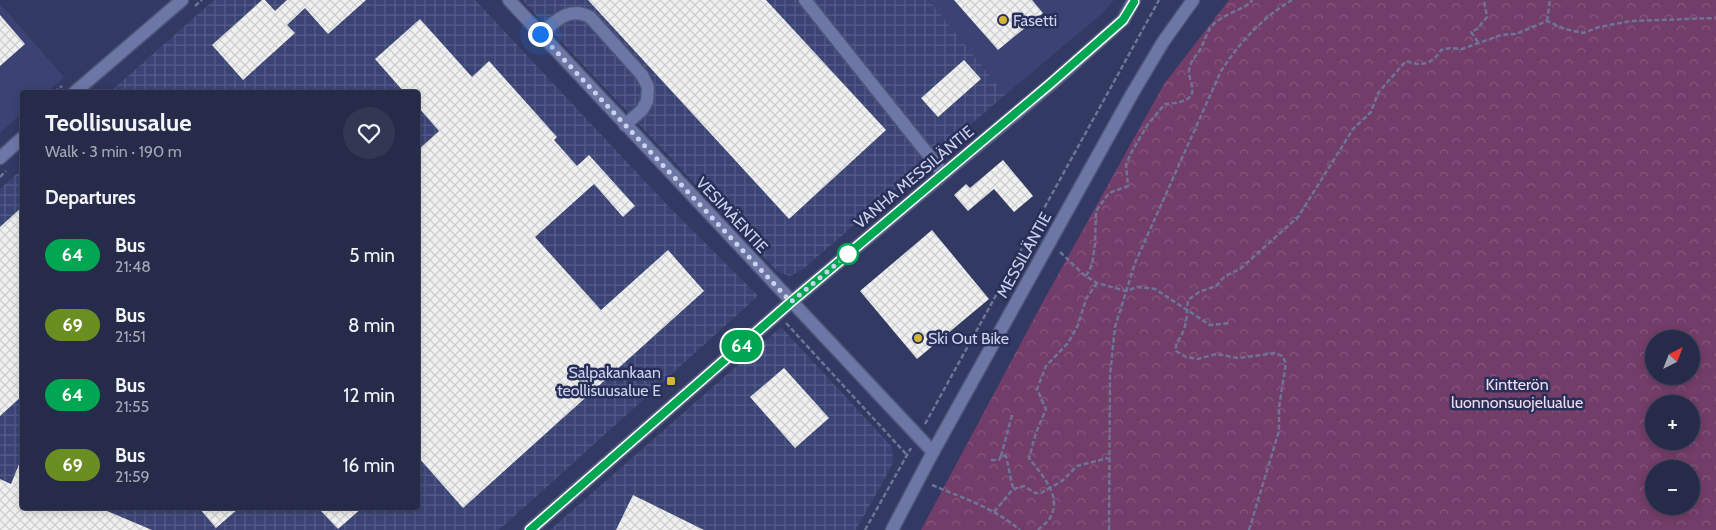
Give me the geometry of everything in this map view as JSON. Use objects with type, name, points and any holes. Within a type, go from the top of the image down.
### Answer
[{"type":"street","points":[[77,90],[182,0]]},
{"type":"street","name":"VESIMÄENTIE","points":[[508,0],[932,452]]},
{"type":"street","points":[[805,0],[943,173]]},
{"type":"street","name":"MESSILÄNTIE","points":[[892,530],[932,452],[1132,94],[1163,42],[1194,0]]},
{"type":"street","name":"VANHA MESSILÄNTIE","points":[[530,530],[791,302],[1123,20],[1134,1]]},
{"type":"street","points":[[540,34],[571,12],[581,12],[590,17],[642,75],[648,87],[647,101],[642,110],[625,125]]},
{"type":"street","points":[[0,158],[20,140]]},
{"type":"path","points":[[865,530],[1159,0]]},
{"type":"path","points":[[1086,276],[1092,265],[1096,211],[1109,193],[1128,186],[1127,162],[1146,126],[1165,104],[1185,101],[1191,96],[1189,71],[1192,59],[1200,50],[1208,30],[1222,15],[1245,7],[1252,0]]},
{"type":"path","points":[[1109,530],[1110,375],[1115,327],[1135,263],[1221,71],[1239,44],[1275,10],[1292,0]]},
{"type":"path","points":[[1478,42],[1471,32],[1487,17],[1484,0]]},
{"type":"path","points":[[1547,21],[1550,0]]},
{"type":"path","points":[[1249,530],[1279,431],[1279,407],[1286,364],[1282,356],[1274,353],[1238,358],[1216,354],[1198,359],[1186,357],[1176,351],[1176,343],[1184,334],[1188,300],[1200,292],[1216,286],[1225,276],[1240,269],[1298,217],[1353,129],[1371,112],[1378,93],[1406,61],[1414,64],[1429,63],[1436,59],[1441,50],[1451,48],[1462,49],[1501,35],[1516,34],[1547,21],[1565,29],[1583,33],[1599,27],[1631,22],[1716,18]]},
{"type":"path","points":[[1048,245],[1097,283],[1126,291],[1138,287],[1155,289],[1210,325],[1230,323]]},
{"type":"path","points":[[1038,530],[1050,518],[1054,504],[1051,488],[1029,458],[1036,433],[1046,409],[1038,389],[1046,366],[1068,343],[1078,325],[1086,298],[1097,283]]},
{"type":"path","points":[[778,315],[907,455]]},
{"type":"path","points":[[991,460],[999,460],[1001,456],[1012,416]]},
{"type":"path","points":[[1001,456],[1006,456],[1013,488]]},
{"type":"path","points":[[994,512],[1013,488],[1024,486],[1035,493],[1041,492],[1051,488],[1071,474],[1077,466],[1109,458]]},
{"type":"path","points":[[919,479],[994,512],[1020,530]]},
{"type":"shaded area","points":[[214,0],[475,0],[669,207],[758,296],[499,530],[0,530],[0,189],[20,171],[20,510],[420,510],[420,90],[112,90]]},
{"type":"shaded area","points":[[522,0],[929,0],[1005,95],[802,270],[790,276],[778,272],[774,268]]},
{"type":"shaded area","points":[[929,0],[1114,0],[1105,11],[1005,95]]},
{"type":"shaded area","points":[[0,4],[64,77],[49,90],[20,90],[20,115],[0,133]]},
{"type":"shaded area","points":[[781,327],[892,447],[893,463],[856,530],[550,530]]},
{"type":"green space","name":"Kintterön luonnonsuojelualue","points":[[1229,0],[1716,0],[1716,530],[921,530],[1045,298],[1164,84]]},
{"type":"building","points":[[262,0],[265,0],[275,11],[287,0],[366,0],[328,34],[305,8],[287,25],[295,33],[243,80],[212,45]]},
{"type":"building","points":[[588,0],[766,0],[886,130],[789,219]]},
{"type":"building","name":"Fasetti","points":[[954,0],[1032,0],[1043,13],[998,50]]},
{"type":"building","points":[[0,15],[25,44],[0,66]]},
{"type":"building","points":[[420,19],[472,77],[489,61],[557,137],[554,140],[577,166],[589,155],[635,206],[623,217],[594,184],[535,237],[601,310],[668,250],[704,291],[463,508],[420,459],[420,148],[439,131],[420,109],[420,90],[402,90],[375,59]]},
{"type":"building","points":[[964,60],[981,79],[938,117],[921,98]]},
{"type":"building","points":[[1003,160],[1033,196],[1014,212],[994,189],[968,211],[954,195],[966,184],[970,188]]},
{"type":"building","points":[[20,209],[20,398],[0,416],[0,227]]},
{"type":"building","points":[[932,230],[989,299],[917,359],[860,291]]},
{"type":"building","points":[[784,368],[829,418],[795,448],[750,397]]},
{"type":"building","points":[[20,462],[20,510],[105,510],[152,530],[0,530],[0,479],[11,484]]},
{"type":"building","points":[[633,495],[704,530],[616,530]]},
{"type":"building","points":[[201,510],[237,510],[216,528]]},
{"type":"building","points":[[320,510],[360,510],[338,529]]},
{"type":"bus line","name":"64","points":[[530,530],[791,302],[1050,84],[1123,20],[1134,2]]},
{"type":"place","name":"Fasetti","points":[[1003,20]]},
{"type":"place","name":"Ski Out Bike","points":[[918,338]]},
{"type":"place","name":"Salpakankaan teollisuusalue E","points":[[671,381]]},
{"type":"route","points":[[540,34],[791,302],[852,251],[848,254]]}]
